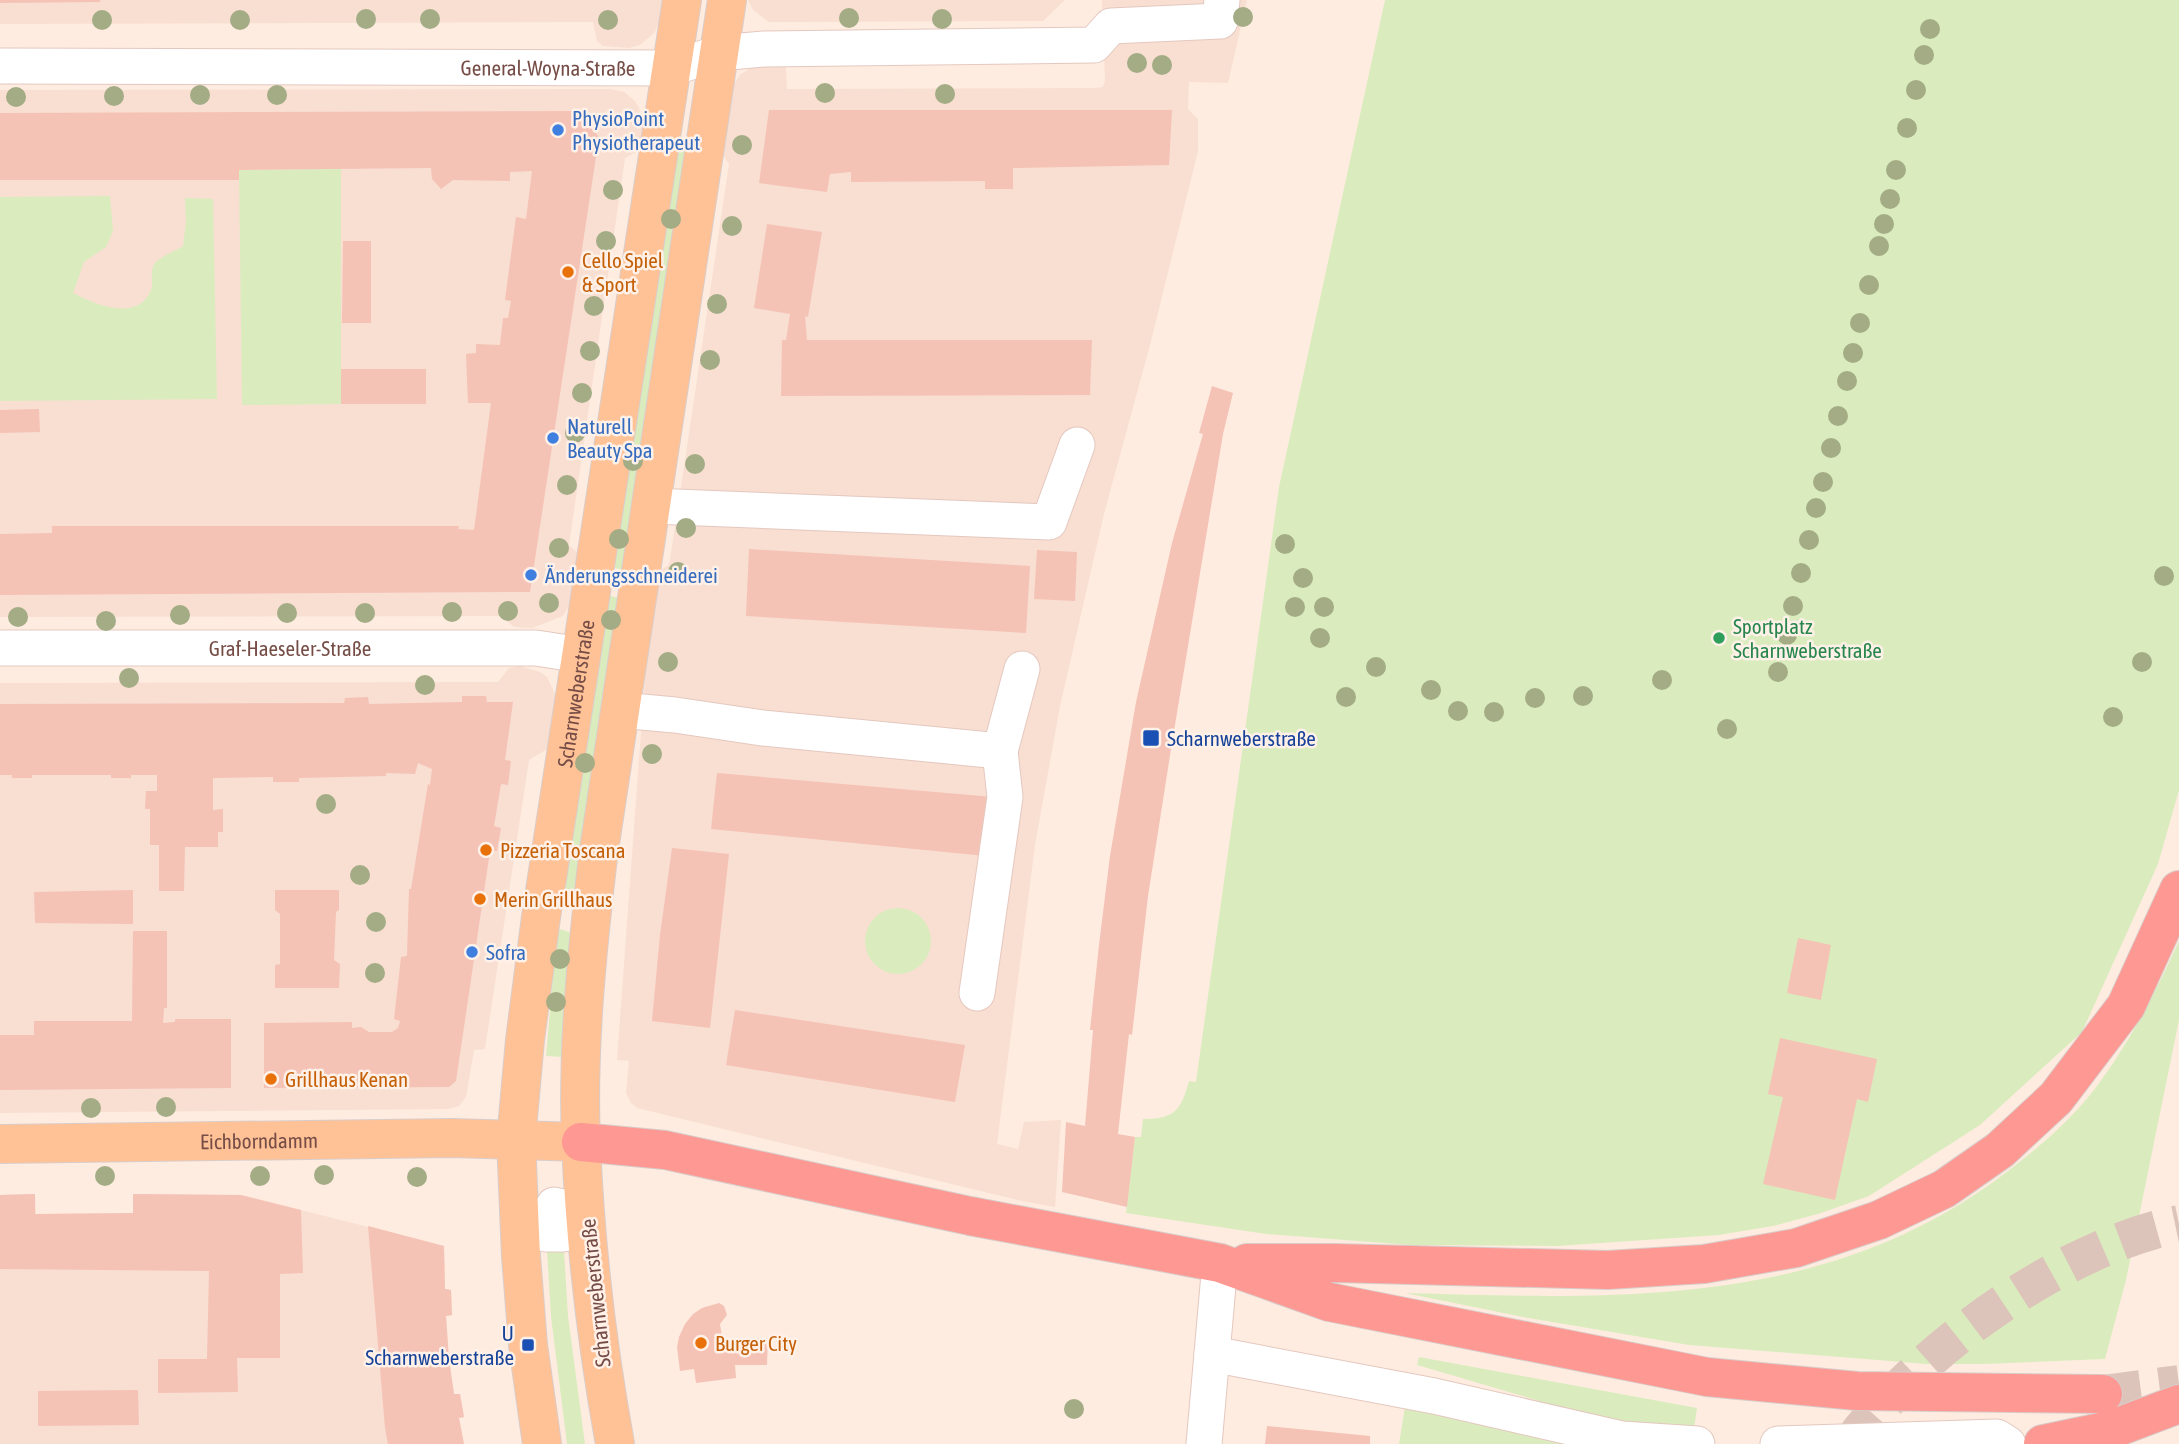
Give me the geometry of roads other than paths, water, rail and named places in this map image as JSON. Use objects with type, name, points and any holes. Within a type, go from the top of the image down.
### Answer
[{"type":"highway","points":[[1220,1263],[1608,1270],[1704,1264],[1796,1248],[1879,1220],[1944,1189],[2000,1150],[2056,1098],[2126,1006],[2179,890]]},
{"type":"highway","points":[[581,1142],[665,1150],[970,1216],[1220,1263],[1329,1302],[1707,1377],[1857,1391],[2103,1394]]},
{"type":"highway","points":[[2043,1444],[2109,1430],[2179,1404]]},
{"type":"main road","name":"Scharnweberstraße","points":[[542,1444],[528,1345],[516,1140],[525,1040],[539,931],[682,0]]},
{"type":"main road","name":"Scharnweberstraße","points":[[615,1444],[605,1393],[595,1306],[581,1142],[581,1073],[588,945],[598,857],[727,0]]},
{"type":"main road","name":"Eichborndamm","points":[[0,1144],[453,1138],[516,1140]]},
{"type":"main road","points":[[516,1140],[581,1142]]},
{"type":"street","name":"General-Woyna-Straße","points":[[0,66],[672,68],[719,53],[764,49],[1094,45],[1111,26],[1220,21],[1222,0]]},
{"type":"street","points":[[650,506],[1049,522],[1077,445]]},
{"type":"street","name":"Graf-Haeseler-Straße","points":[[0,648],[536,648],[581,655]]},
{"type":"street","points":[[977,993],[1005,797],[1000,751],[1022,669]]},
{"type":"street","points":[[620,710],[762,728],[1000,751]]},
{"type":"street","points":[[1204,1444],[1220,1263]]},
{"type":"street","points":[[1212,1354],[1434,1396],[1622,1439],[1697,1444]]},
{"type":"street","points":[[1778,1444],[1997,1437],[2008,1444]]},
{"type":"tunnel","points":[[1850,1444],[1880,1408],[1915,1373],[1997,1307],[2088,1255],[2134,1236],[2179,1224]]},
{"type":"tunnel","points":[[2103,1394],[2179,1384]]},
{"type":"place","name":"PhysioPoint Physiotherapeut","points":[[558,130]]},
{"type":"place","name":"Cello Spiel & Sport","points":[[568,272]]},
{"type":"place","name":"Naturell Beauty Spa","points":[[553,438]]},
{"type":"place","name":"Änderungsschneiderei","points":[[531,575]]},
{"type":"place","name":"Sportplatz Scharnweberstraße","points":[[1719,638]]},
{"type":"place","name":"Scharnweberstraße","points":[[1151,738]]},
{"type":"place","name":"Pizzeria Toscana","points":[[486,850]]},
{"type":"place","name":"Merin Grillhaus","points":[[480,899]]},
{"type":"place","name":"Sofra","points":[[472,952]]},
{"type":"place","name":"Grillhaus Kenan","points":[[271,1079]]},
{"type":"place","name":"Burger City","points":[[701,1343]]},
{"type":"place","name":"U Scharnweberstraße","points":[[528,1345]]}]
